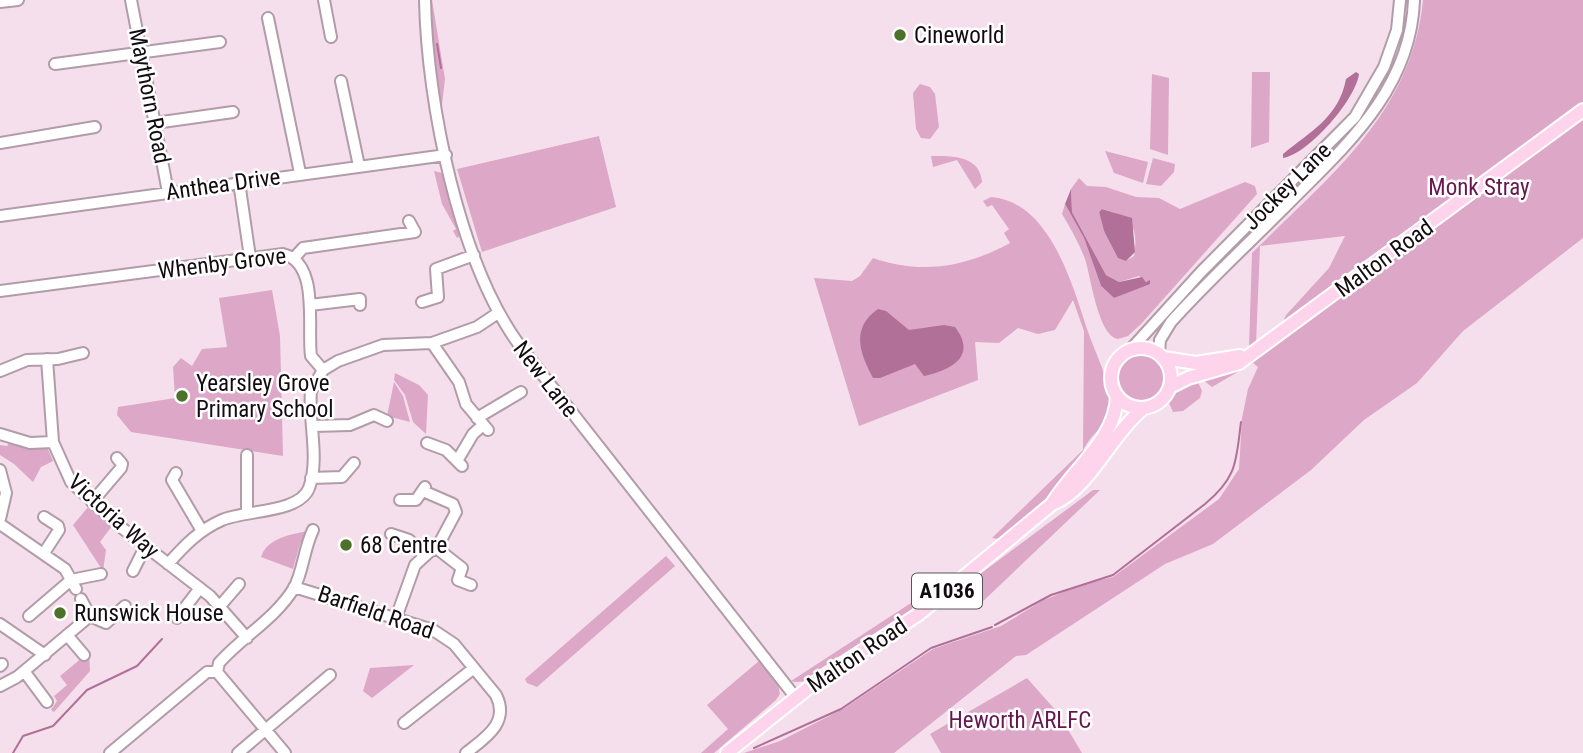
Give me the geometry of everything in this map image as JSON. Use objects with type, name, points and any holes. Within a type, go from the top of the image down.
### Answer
[{"type":"main road","name":"Malton Road","points":[[1170,387],[1180,380],[1238,363],[1583,110]]},
{"type":"main road","points":[[1146,348],[1162,356],[1171,372],[1170,387],[1162,399],[1144,408],[1133,407],[1117,396],[1112,388],[1111,371],[1120,355],[1131,349],[1146,348]]},
{"type":"main road","name":"Malton Road","points":[[1162,356],[1196,363],[1251,353]]},
{"type":"main road","name":"Malton Road","points":[[1052,505],[1108,430],[1116,411],[1117,396]]},
{"type":"main road","name":"Malton Road","points":[[727,753],[821,678],[919,614],[1052,505],[1070,495],[1113,439],[1144,408]]},
{"type":"street","points":[[0,2],[18,0]]},
{"type":"street","name":"Maythorn Road","points":[[131,0],[167,192]]},
{"type":"street","points":[[324,0],[331,37]]},
{"type":"street","name":"New Lane","points":[[425,0],[432,80],[446,155],[474,255],[498,313],[520,346],[796,698]]},
{"type":"street","name":"Jockey Lane","points":[[1131,349],[1201,272],[1355,117],[1368,99],[1391,47],[1400,0]]},
{"type":"street","name":"Jockey Lane","points":[[1162,356],[1160,340],[1171,322],[1370,120],[1396,76],[1409,33],[1414,0]]},
{"type":"street","points":[[268,18],[300,173]]},
{"type":"street","points":[[55,64],[220,42]]},
{"type":"street","points":[[340,81],[359,166]]},
{"type":"street","points":[[155,123],[233,112]]},
{"type":"street","points":[[0,144],[95,127]]},
{"type":"street","name":"Anthea Drive","points":[[0,216],[446,155]]},
{"type":"street","points":[[1285,188],[1295,187],[1324,168]]},
{"type":"street","points":[[239,182],[250,257]]},
{"type":"street","name":"Whenby Grove","points":[[0,291],[275,253],[293,258],[303,248],[418,236],[410,221]]},
{"type":"street","points":[[422,302],[438,297],[436,269],[474,255]]},
{"type":"street","points":[[293,258],[303,270],[310,305],[311,356],[323,370]]},
{"type":"street","points":[[310,305],[362,301]]},
{"type":"street","points":[[168,564],[202,531],[247,512],[300,501],[308,491],[313,426],[311,391],[323,370],[383,345],[432,344],[477,327],[498,313]]},
{"type":"street","points":[[432,344],[456,378],[466,404],[482,424]]},
{"type":"street","points":[[0,371],[27,360],[83,353]]},
{"type":"street","name":"Victoria Way","points":[[47,359],[53,442],[65,473],[92,502],[220,606],[247,638]]},
{"type":"street","points":[[427,443],[446,450],[459,463],[490,407],[521,392]]},
{"type":"street","points":[[313,426],[349,425],[369,416],[383,415]]},
{"type":"street","points":[[0,434],[30,443],[53,442]]},
{"type":"street","points":[[247,455],[247,512]]},
{"type":"street","points":[[92,502],[121,468],[122,464],[117,458]]},
{"type":"street","points":[[311,478],[342,477],[354,463]]},
{"type":"street","points":[[0,470],[6,493],[0,521],[65,569],[90,616],[106,623],[125,607]]},
{"type":"street","points":[[176,473],[172,481],[202,531]]},
{"type":"street","points":[[396,618],[412,571],[423,554],[435,547],[444,537],[456,508],[425,489],[412,502],[400,500]]},
{"type":"street","points":[[44,517],[58,526],[59,530],[44,553]]},
{"type":"street","points":[[217,673],[224,658],[271,617],[294,587],[306,543],[313,530]]},
{"type":"street","points":[[391,534],[409,540],[423,554]]},
{"type":"street","points":[[133,571],[145,547]]},
{"type":"street","points":[[435,547],[463,563],[458,580],[471,585]]},
{"type":"street","points":[[29,616],[101,574]]},
{"type":"street","points":[[220,606],[239,584]]},
{"type":"street","name":"Barfield Road","points":[[294,587],[445,636],[496,695],[500,712],[490,734],[466,753]]},
{"type":"street","points":[[177,618],[200,588]]},
{"type":"street","points":[[0,686],[4,686],[45,655],[90,616]]},
{"type":"street","points":[[0,624],[45,655]]},
{"type":"street","points":[[67,635],[84,655]]},
{"type":"street","points":[[404,723],[474,668]]},
{"type":"street","points":[[24,671],[47,702]]},
{"type":"street","points":[[110,753],[208,672],[217,673],[285,753]]},
{"type":"street","points":[[237,753],[331,675]]},
{"type":"green space","points":[[432,0],[445,79],[442,105],[438,99],[429,2]]},
{"type":"green space","name":"Monk Stray","points":[[1423,0],[1583,0],[1583,238],[1463,331],[1417,383],[1364,420],[1311,470],[1213,544],[1165,564],[1026,655],[1016,656],[894,753],[744,753],[780,741],[843,709],[933,649],[1001,626],[1042,601],[1077,586],[1113,577],[1219,499],[1239,469],[1242,418],[1248,389],[1258,367],[1253,363],[1212,387],[1203,380],[1271,348],[1286,315],[1329,268],[1345,236],[1260,246],[1256,344],[1249,347],[1252,253],[1337,170],[1384,110],[1402,77],[1416,40]]},
{"type":"green space","points":[[1252,72],[1270,72],[1269,142],[1251,148]]},
{"type":"green space","points":[[1152,74],[1169,78],[1168,155],[1150,149]]},
{"type":"green space","points":[[920,84],[930,87],[935,94],[939,127],[930,139],[921,138],[916,129],[913,93]]},
{"type":"green space","points":[[599,136],[616,207],[482,252],[457,169]]},
{"type":"green space","points":[[1105,151],[1148,162],[1143,183],[1114,173]]},
{"type":"green space","points":[[931,156],[955,157],[970,162],[980,173],[982,182],[975,189],[957,160],[933,167]]},
{"type":"green space","points":[[1153,158],[1175,164],[1174,172],[1161,186],[1146,184]]},
{"type":"green space","points":[[434,171],[446,174],[463,234],[457,238],[453,231],[456,229],[442,204]]},
{"type":"green space","points":[[1079,178],[1087,186],[1106,187],[1136,197],[1159,198],[1180,209],[1245,182],[1255,186],[1257,194],[1142,323],[1128,336],[1118,339],[1105,328],[1100,317],[1085,259],[1062,214],[1065,204],[1084,238],[1101,286],[1114,298],[1147,282],[1139,276],[1119,282],[1106,275],[1072,212],[1071,189]],"holes":[[[1102,209],[1126,219],[1134,230],[1134,256],[1126,261],[1104,231],[1099,212]]]},
{"type":"green space","points":[[991,197],[1011,202],[1028,213],[1043,228],[1055,247],[1074,290],[1111,401],[1108,417],[1088,442],[1082,457],[1045,500],[999,539],[992,538],[1083,450],[1084,331],[1073,300],[1055,330],[1038,334],[1018,328],[999,343],[975,342],[978,380],[859,426],[814,278],[852,281],[860,276],[873,258],[926,267],[960,263],[993,251],[1010,243],[1004,233],[1009,229],[992,205],[987,207],[983,201]]},
{"type":"green space","points":[[272,290],[280,336],[283,456],[131,432],[117,415],[118,407],[175,398],[173,367],[181,358],[192,366],[202,349],[227,347],[219,298]]},
{"type":"green space","points":[[1142,354],[1158,361],[1165,377],[1158,393],[1142,400],[1126,393],[1119,377],[1126,361]]},
{"type":"green space","points":[[395,373],[419,385],[428,395],[426,434],[413,422],[405,395],[394,380]]},
{"type":"green space","points":[[394,382],[403,396],[410,422],[387,416]]},
{"type":"green space","points":[[1198,382],[1202,391],[1200,398],[1183,411],[1173,412],[1169,403],[1175,389]]},
{"type":"green space","points":[[11,441],[47,447],[53,461],[41,467],[33,482],[0,455],[0,445],[7,446]]},
{"type":"green space","points":[[1093,490],[1100,490],[979,605],[964,586]]},
{"type":"green space","points":[[89,506],[112,526],[100,542],[106,550],[103,571],[73,525]]},
{"type":"green space","points":[[308,531],[300,544],[293,569],[261,557],[274,541]]},
{"type":"green space","points":[[666,556],[675,566],[537,687],[527,683],[525,679]]},
{"type":"green space","points":[[911,603],[913,612],[900,622],[887,626],[827,671],[802,682],[791,681]]},
{"type":"green space","points":[[89,652],[90,671],[54,712],[51,710],[57,701],[54,696],[67,685],[60,676]]},
{"type":"green space","points":[[759,661],[778,684],[780,694],[714,753],[701,753],[728,729],[707,705]]},
{"type":"green space","points":[[414,665],[372,698],[363,691],[370,668]]},
{"type":"green space","name":"Heworth ARLFC","points":[[1027,678],[1058,713],[1082,753],[941,753],[930,734]]},
{"type":"shaded area","points":[[1356,72],[1359,74],[1350,97],[1330,124],[1305,147],[1283,158],[1283,154],[1330,113],[1337,104],[1346,79]]},
{"type":"shaded area","points":[[1071,189],[1072,212],[1106,275],[1119,282],[1142,277],[1146,282],[1150,280],[1150,284],[1114,298],[1101,286],[1084,238],[1065,204]]},
{"type":"shaded area","points":[[1102,209],[1132,218],[1135,252],[1126,261],[1118,258],[1104,231],[1099,212]]},
{"type":"shaded area","points":[[878,309],[886,311],[909,330],[944,325],[955,327],[964,346],[962,354],[951,366],[924,376],[915,364],[880,378],[873,378],[864,359],[860,341],[864,324]]},
{"type":"waterway","points":[[437,44],[441,68]]},
{"type":"waterway","points":[[995,625],[1051,595],[1113,575],[1205,504],[1224,485],[1234,467],[1241,422]]},
{"type":"waterway","points":[[754,748],[841,709],[931,648],[992,627]]},
{"type":"waterway","points":[[13,753],[23,736],[53,726],[87,690],[137,666],[162,639]]},
{"type":"place","name":"Cineworld","points":[[900,35]]},
{"type":"place","name":"Yearsley Grove Primary School","points":[[182,396]]},
{"type":"place","name":"68 Centre","points":[[346,545]]},
{"type":"place","name":"Runswick House","points":[[60,613]]}]
